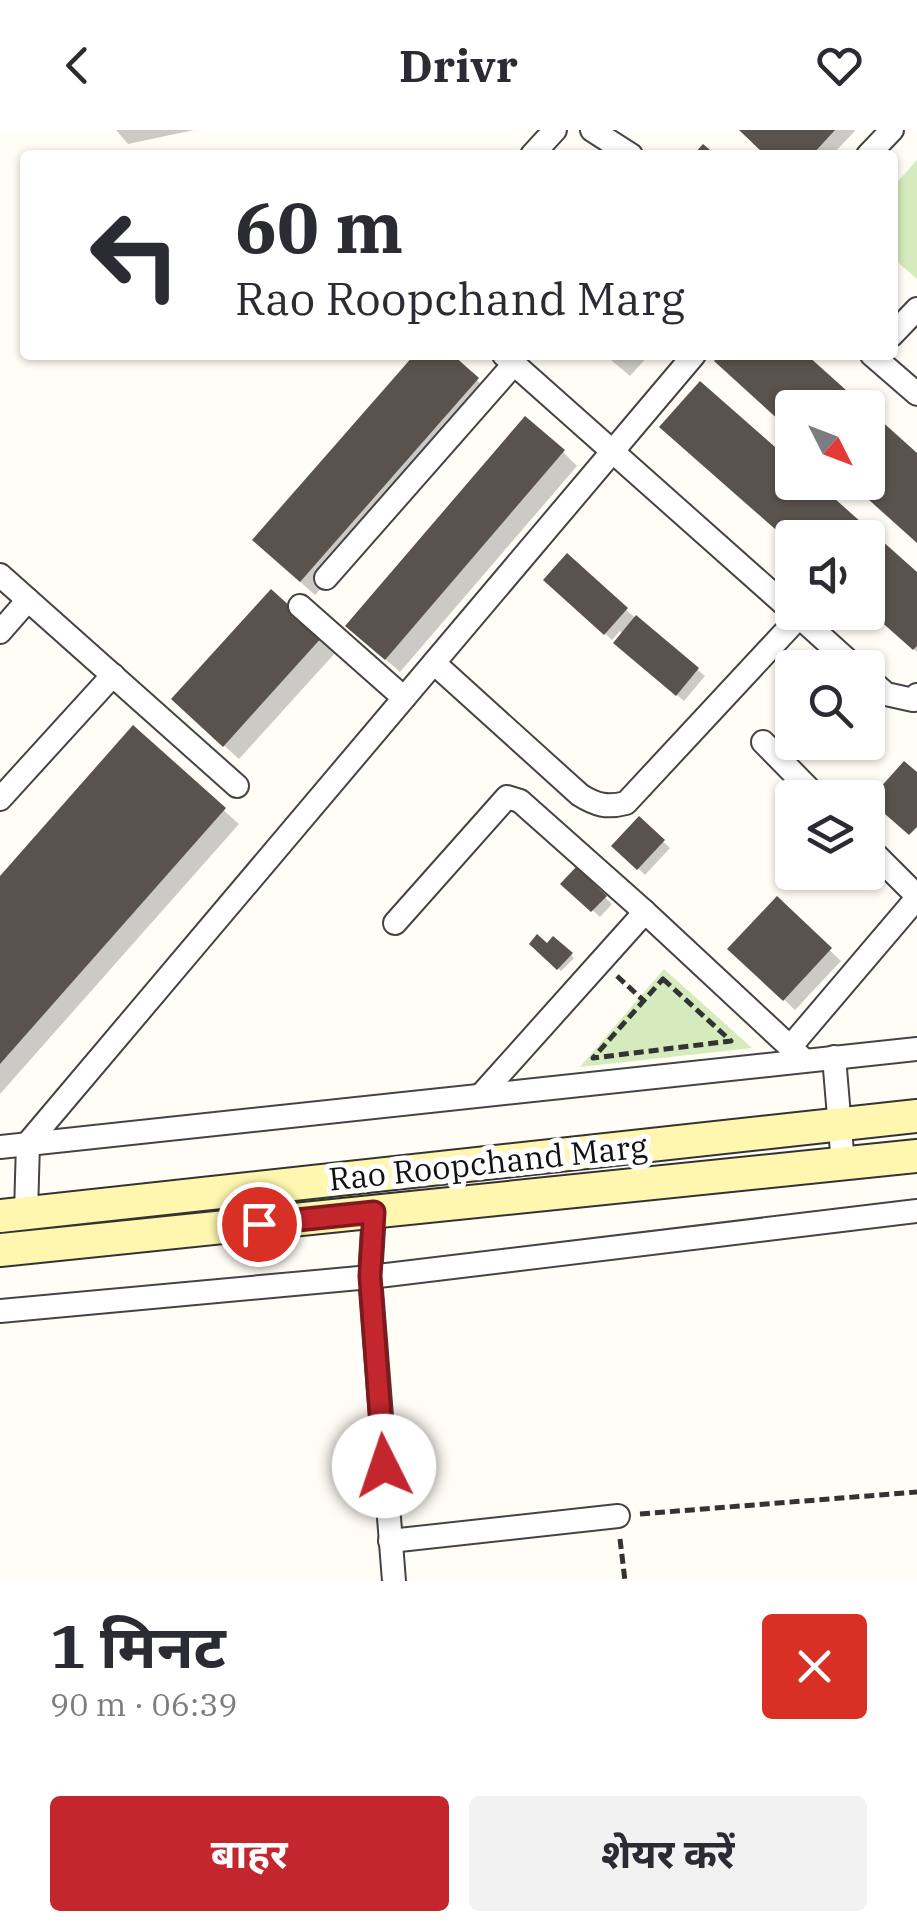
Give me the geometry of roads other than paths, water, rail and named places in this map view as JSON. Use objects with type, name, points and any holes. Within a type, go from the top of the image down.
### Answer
[{"type":"main road","name":"Rao Roopchand Marg","points":[[13,1215],[917,1116]]},
{"type":"main road","name":"Rao Roopchand Marg","points":[[0,1250],[917,1156]]},
{"type":"street","points":[[537,150],[555,130]]},
{"type":"street","points":[[592,130],[623,150]]},
{"type":"street","points":[[873,150],[892,130]]},
{"type":"street","points":[[898,330],[917,309]]},
{"type":"street","points":[[326,578],[508,360]]},
{"type":"street","points":[[510,360],[775,596]]},
{"type":"street","points":[[13,1215],[28,1143],[690,360]]},
{"type":"street","points":[[879,360],[917,394]]},
{"type":"street","points":[[0,575],[237,786]]},
{"type":"street","points":[[0,632],[28,600]]},
{"type":"street","points":[[300,606],[404,698]]},
{"type":"street","points":[[434,662],[580,795],[595,805],[612,807],[626,803],[781,630]]},
{"type":"street","points":[[813,630],[836,650]]},
{"type":"street","points":[[0,799],[113,674]]},
{"type":"street","points":[[885,693],[912,700],[917,695]]},
{"type":"street","points":[[763,742],[800,780]]},
{"type":"street","points":[[396,922],[507,797],[520,801],[798,1053]]},
{"type":"street","points":[[798,1053],[917,897],[885,864]]},
{"type":"street","points":[[481,1095],[645,912]]},
{"type":"street","points":[[0,1147],[481,1095],[798,1053],[834,1057],[917,1048]]},
{"type":"street","points":[[834,1057],[843,1164]]},
{"type":"street","points":[[0,1311],[370,1276],[917,1211]]},
{"type":"street","points":[[374,1212],[370,1276],[394,1581]]},
{"type":"street","points":[[390,1541],[618,1516]]}]
